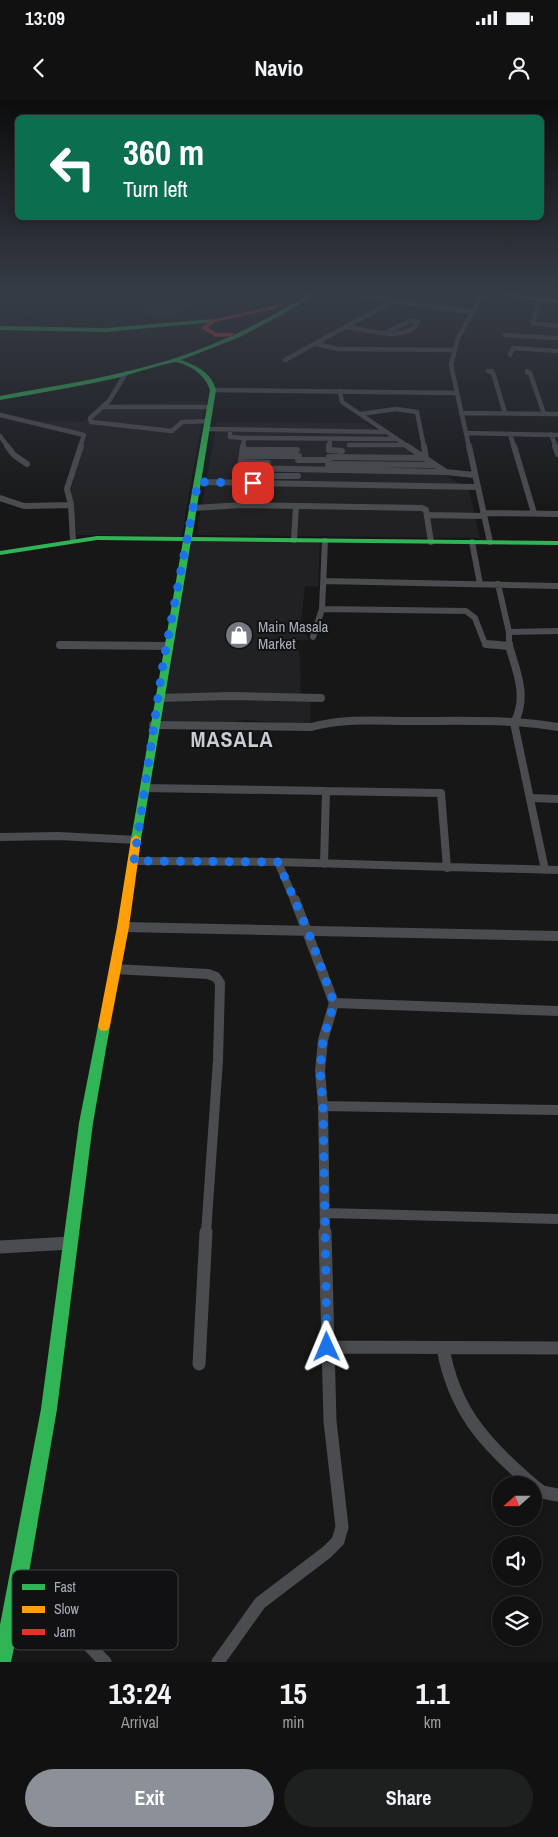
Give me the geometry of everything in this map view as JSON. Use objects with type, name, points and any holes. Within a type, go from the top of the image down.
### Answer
[{"type":"main road","points":[[0,398],[149,367]]},
{"type":"main road","points":[[21,1570],[49,1409],[86,1123],[123,927],[153,725],[194,508],[213,390],[212,381],[208,376],[189,367]]},
{"type":"main road","points":[[0,553],[73,540],[97,538],[558,543]]},
{"type":"main road","points":[[1,1662],[12,1614]]},
{"type":"street","points":[[451,367],[490,542]]},
{"type":"street","points":[[126,373],[104,407],[90,418],[91,422],[172,432],[182,422],[230,430],[386,432]]},
{"type":"street","points":[[492,373],[505,414]]},
{"type":"street","points":[[530,373],[544,414]]},
{"type":"street","points":[[213,390],[456,393]]},
{"type":"street","points":[[340,391],[342,402],[445,472]]},
{"type":"street","points":[[104,407],[210,406]]},
{"type":"street","points":[[360,414],[398,409],[417,412],[425,459]]},
{"type":"street","points":[[461,413],[558,414]]},
{"type":"street","points":[[0,415],[84,435],[67,489],[71,505],[73,540]]},
{"type":"street","points":[[230,430],[230,436],[242,453],[238,483]]},
{"type":"street","points":[[466,433],[558,434]]},
{"type":"street","points":[[510,434],[534,513]]},
{"type":"street","points":[[551,434],[558,454]]},
{"type":"street","points":[[0,436],[14,455],[27,464]]},
{"type":"street","points":[[242,453],[299,454],[329,442],[397,439]]},
{"type":"street","points":[[329,442],[329,449],[331,451],[416,452]]},
{"type":"street","points":[[329,442],[406,445]]},
{"type":"street","points":[[242,453],[299,454],[329,464],[474,475]]},
{"type":"street","points":[[242,453],[299,454],[329,464],[434,465]]},
{"type":"street","points":[[298,484],[299,454]]},
{"type":"street","points":[[329,464],[328,457],[425,459]]},
{"type":"street","points":[[239,476],[298,476]]},
{"type":"street","points":[[198,482],[477,487]]},
{"type":"street","points":[[0,498],[24,506],[71,505]]},
{"type":"street","points":[[294,540],[296,506]]},
{"type":"street","points":[[194,508],[296,506],[418,508],[424,509],[427,515],[431,542]]},
{"type":"street","points":[[427,515],[558,514]]},
{"type":"street","points":[[312,637],[322,609],[325,541]]},
{"type":"street","points":[[472,542],[480,584]]},
{"type":"street","points":[[324,581],[558,586]]},
{"type":"street","points":[[498,584],[509,632],[509,646],[522,700],[519,717],[514,723]]},
{"type":"street","points":[[322,609],[466,611],[475,618],[485,644],[509,646]]},
{"type":"street","points":[[509,632],[558,631]]},
{"type":"street","points":[[60,645],[167,646]]},
{"type":"street","points":[[158,698],[231,696],[321,698]]},
{"type":"street","points":[[153,725],[311,727],[327,722],[354,721],[514,723],[558,728]]},
{"type":"street","points":[[514,723],[545,870]]},
{"type":"street","points":[[145,788],[441,793],[447,868]]},
{"type":"street","points":[[324,864],[326,791]]},
{"type":"street","points":[[531,798],[558,799]]},
{"type":"street","points":[[0,837],[58,836],[136,840]]},
{"type":"street","points":[[134,861],[278,862],[558,870]]},
{"type":"street","points":[[218,1662],[260,1603],[338,1541],[342,1527],[330,1422],[323,1106],[320,1071],[322,1048],[334,1003],[308,931],[278,862]]},
{"type":"street","points":[[123,927],[558,936]]},
{"type":"street","points":[[114,969],[208,974],[216,977],[220,984],[218,1060],[200,1314],[199,1364]]},
{"type":"street","points":[[334,1003],[558,1011]]},
{"type":"street","points":[[323,1106],[558,1110]]},
{"type":"street","points":[[325,1213],[558,1219]]},
{"type":"street","points":[[0,1247],[71,1243]]},
{"type":"street","points":[[327,1347],[558,1348]]},
{"type":"street","points":[[443,1348],[447,1369],[457,1399],[491,1444],[524,1476]]},
{"type":"street","points":[[542,1492],[558,1495]]},
{"type":"street","points":[[93,1650],[105,1662]]},
{"type":"shaded area","points":[[205,401],[182,536],[77,535],[70,493],[87,434],[35,421],[82,422],[114,404]]},
{"type":"shaded area","points":[[217,422],[364,423],[469,490],[480,538],[196,535]]},
{"type":"shaded area","name":"Main Masala Market","points":[[189,539],[320,540],[318,587],[305,586],[301,621],[309,640],[296,640],[300,659],[301,695],[311,697],[310,726],[246,720],[215,725],[164,721],[153,716]]},
{"type":"traffic: fast","points":[[0,398],[72,385],[151,367]]},
{"type":"traffic: fast","points":[[136,839],[213,390],[208,378],[193,367]]},
{"type":"traffic: fast","points":[[0,553],[97,538],[558,543]]},
{"type":"traffic: fast","points":[[21,1570],[49,1409],[86,1123],[104,1026]]},
{"type":"traffic: fast","points":[[1,1662],[12,1614]]},
{"type":"traffic: slow","points":[[104,1026],[123,927],[136,839]]},
{"type":"place","name":"Main Masala Market","points":[[239,635]]},
{"type":"district","name":"MASALA","points":[[232,739]]},
{"type":"route","points":[[253,483],[198,482],[163,664],[134,861],[278,862],[308,931],[334,1003],[323,1040],[320,1071],[323,1106],[327,1347]]}]
